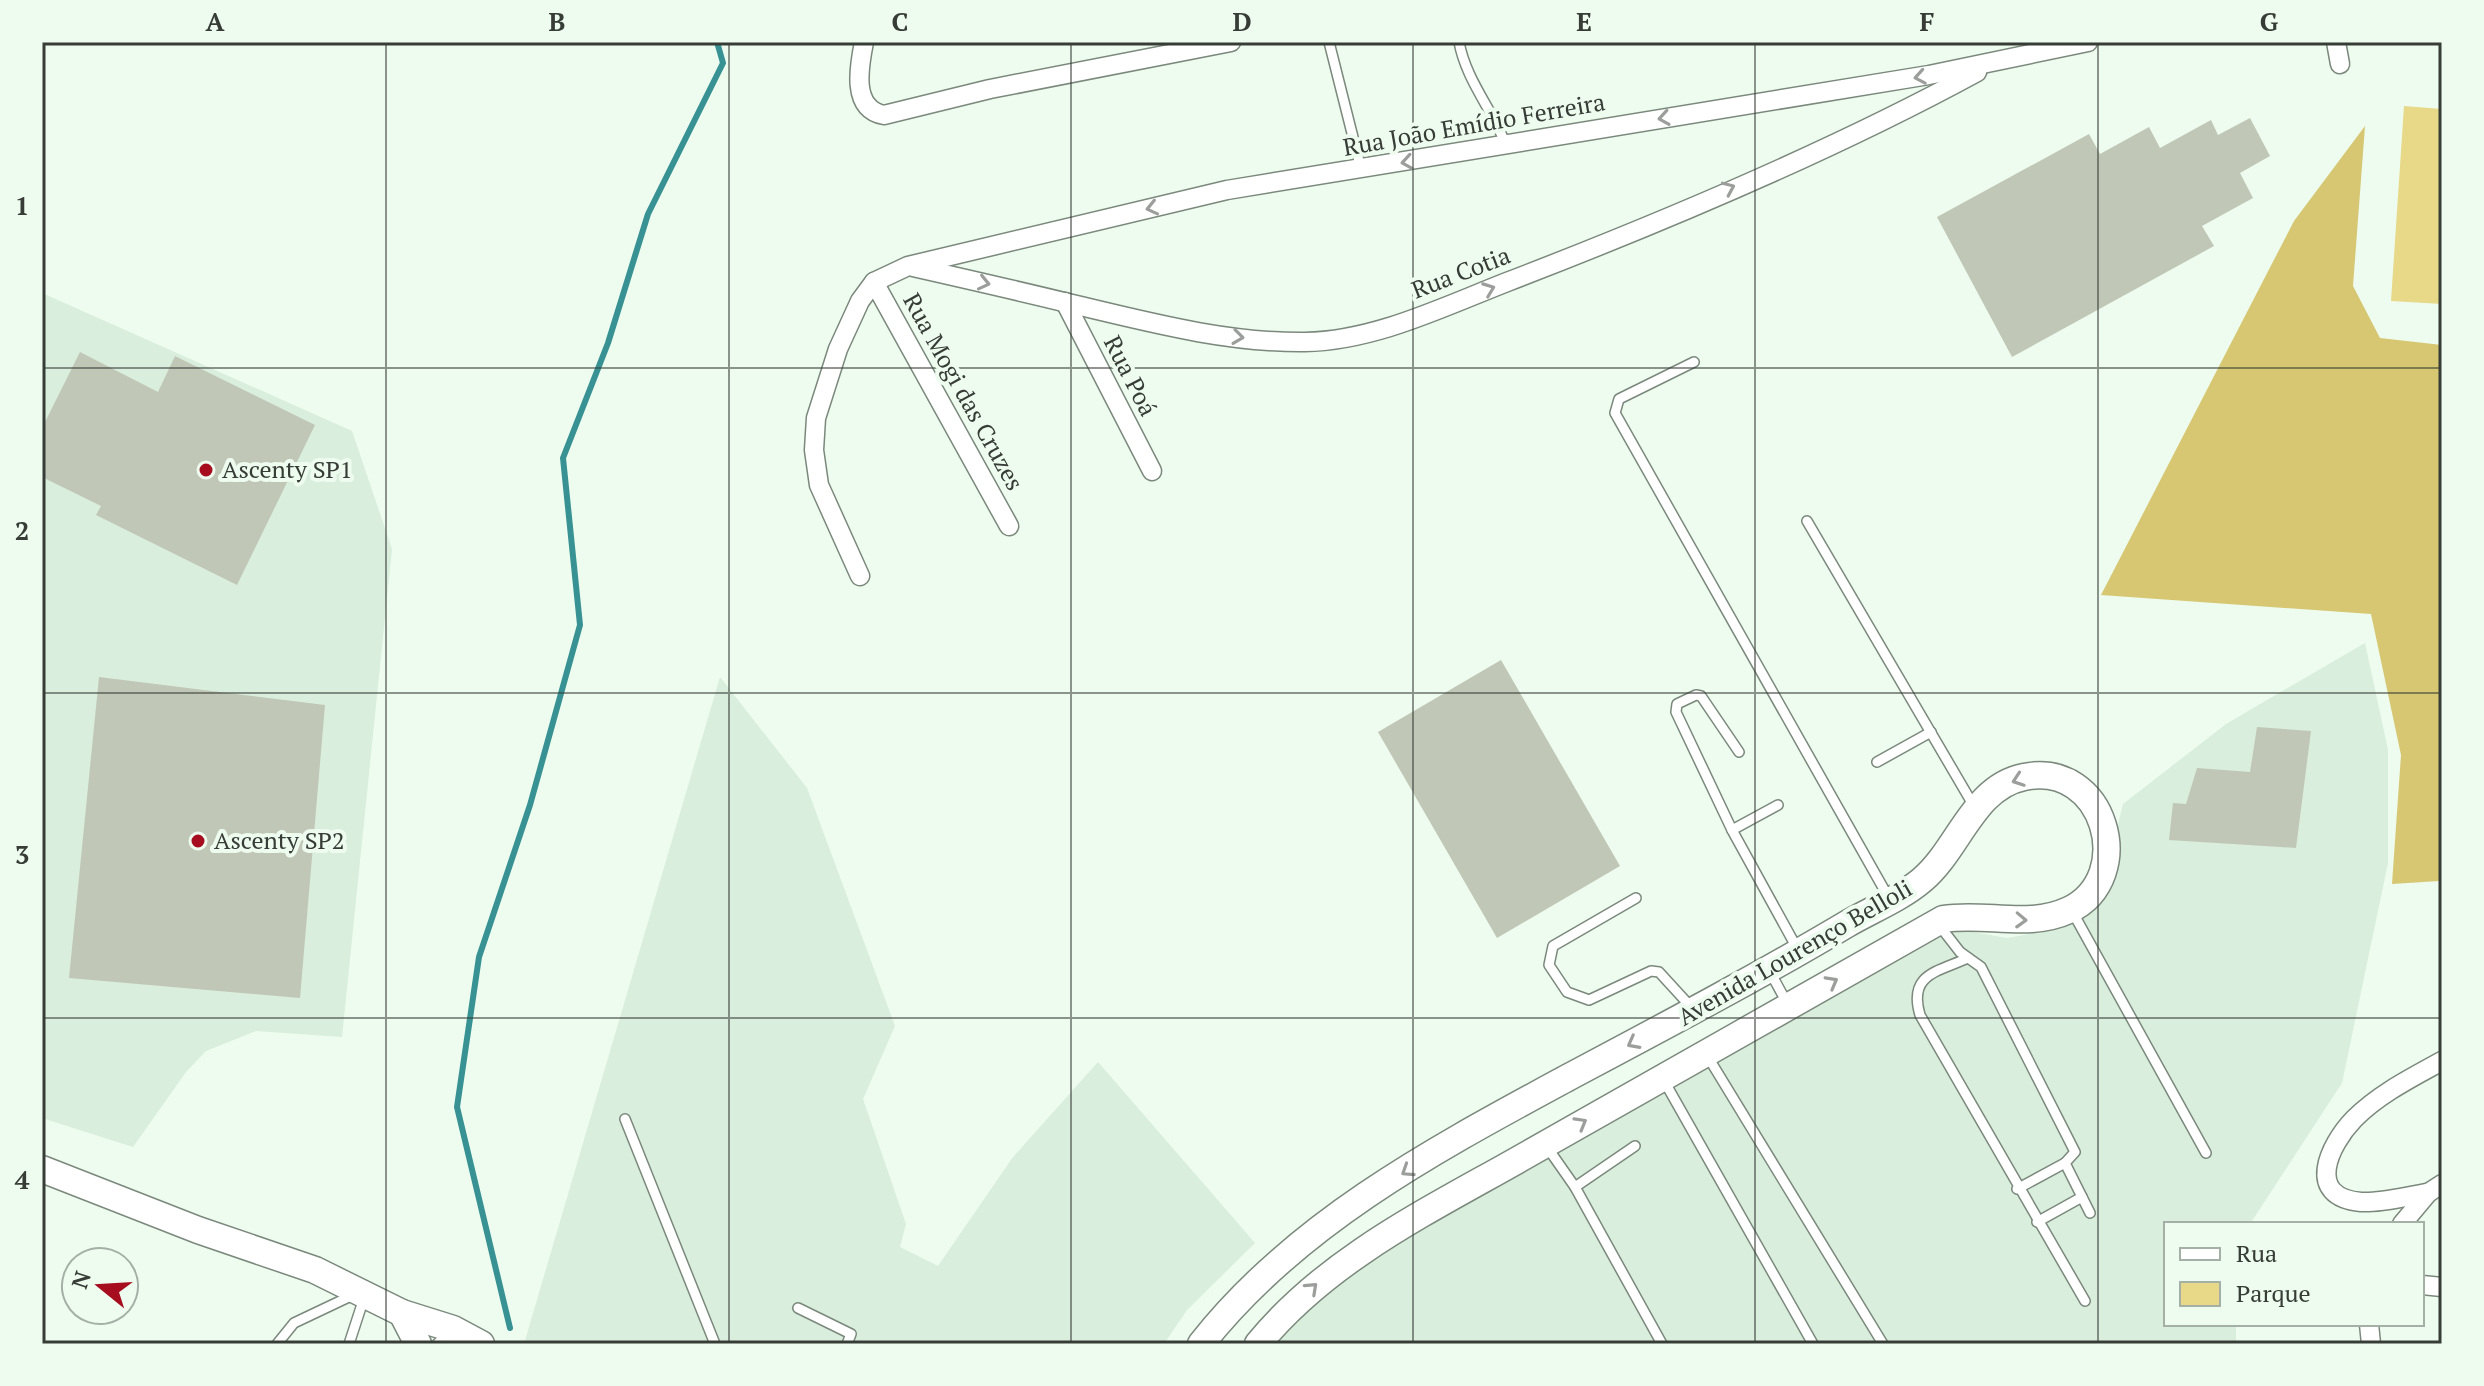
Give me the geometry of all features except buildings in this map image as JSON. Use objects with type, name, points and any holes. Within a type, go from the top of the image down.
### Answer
[{"type":"street","points":[[864,42],[860,88],[865,105],[873,113],[884,115],[941,100],[1231,42]]},
{"type":"street","name":"Rua João Emídio Ferreira","points":[[874,282],[908,266],[1227,190],[1997,61],[2088,42]]},
{"type":"street","points":[[2336,42],[2340,64]]},
{"type":"street","name":"Rua Cotia","points":[[908,266],[1162,324],[1259,340],[1307,342],[1351,337],[1423,314],[1641,227],[1873,126],[1997,61]]},
{"type":"street","points":[[860,576],[819,485],[814,450],[816,418],[834,360],[849,322],[874,282]]},
{"type":"street","name":"Rua Mogi das Cruzes","points":[[874,282],[1009,526]]},
{"type":"street","name":"Rua Poá","points":[[1065,302],[1152,471]]},
{"type":"street","name":"Avenida Lourenço Belloli","points":[[1201,1344],[1274,1264],[1316,1229],[1468,1131],[1769,970],[1920,881],[1934,868],[1992,791],[2015,779],[2037,774],[2067,782],[2085,792],[2098,807],[2105,827],[2106,847],[2101,877],[2085,899],[2071,909],[2040,920],[1962,916],[1937,923],[1545,1144],[1329,1272],[1280,1317],[1258,1344]]},
{"type":"street","points":[[2435,1188],[2372,1201],[2348,1200],[2330,1187],[2325,1175],[2326,1163],[2352,1121],[2375,1101],[2442,1061]]},
{"type":"street","points":[[42,1169],[198,1230],[315,1270],[364,1292],[445,1336],[481,1344]]},
{"type":"street","points":[[2404,1222],[2435,1188]]},
{"type":"street","points":[[402,1313],[418,1344]]},
{"type":"lane","points":[[1329,42],[1361,169]]},
{"type":"lane","points":[[1459,42],[1466,71],[1489,105],[1506,145]]},
{"type":"lane","points":[[1694,362],[1619,399],[1615,413],[1890,900]]},
{"type":"lane","points":[[1807,521],[1976,810]]},
{"type":"lane","points":[[1739,752],[1701,696],[1696,695],[1677,704],[1676,712],[1732,830],[1799,952]]},
{"type":"lane","points":[[1877,762],[1931,732]]},
{"type":"lane","points":[[1732,830],[1778,805]]},
{"type":"lane","points":[[1636,898],[1553,946],[1549,965],[1567,992],[1589,1000],[1651,971],[1659,972],[1694,1010]]},
{"type":"lane","points":[[2071,909],[2206,1153]]},
{"type":"lane","points":[[1937,923],[1968,958],[1981,967],[2075,1152],[2065,1163],[2017,1189]]},
{"type":"lane","points":[[1968,958],[1928,976],[1914,996],[1920,1015],[2017,1189],[2085,1301]]},
{"type":"lane","points":[[1769,970],[1789,1006]]},
{"type":"lane","points":[[1706,1053],[1883,1344]]},
{"type":"lane","points":[[1662,1077],[1813,1344]]},
{"type":"lane","points":[[625,1119],[715,1344]]},
{"type":"lane","points":[[1545,1144],[1575,1187],[1662,1344]]},
{"type":"lane","points":[[1575,1187],[1635,1146]]},
{"type":"lane","points":[[2065,1163],[2090,1213]]},
{"type":"lane","points":[[2037,1222],[2082,1197]]},
{"type":"lane","points":[[277,1344],[294,1323],[364,1292]]},
{"type":"lane","points":[[349,1344],[364,1292]]},
{"type":"lane","points":[[798,1308],[851,1334],[847,1344]]},
{"type":"shaded area","points":[[2365,126],[2353,286],[2380,338],[2442,345],[2442,875],[2439,881],[2392,884],[2401,755],[2371,614],[2101,595],[2294,221]]},
{"type":"shaded area","points":[[42,293],[352,431],[392,549],[342,1037],[256,1031],[206,1051],[186,1072],[133,1147],[42,1118]]},
{"type":"shaded area","points":[[2365,643],[2388,750],[2388,863],[2342,1083],[2251,1222],[2164,1222],[2164,1326],[2236,1326],[2236,1344],[1270,1344],[1319,1296],[1394,1245],[1955,929],[2007,938],[2059,929],[2101,893],[2123,804],[2226,724]]},
{"type":"shaded area","points":[[720,677],[807,788],[895,1026],[863,1099],[906,1224],[900,1247],[938,1266],[1013,1157],[1098,1062],[1255,1243],[1187,1310],[1164,1344],[524,1344]]},
{"type":"green space","points":[[2404,106],[2442,109],[2442,304],[2391,301]]},
{"type":"waterway","points":[[510,1328],[457,1107],[479,957],[530,805],[580,625],[563,458],[608,343],[648,214],[723,63],[717,42]]},
{"type":"place","name":"Ascenty SP1","points":[[206,470]]},
{"type":"place","name":"Ascenty SP2","points":[[198,841]]}]
